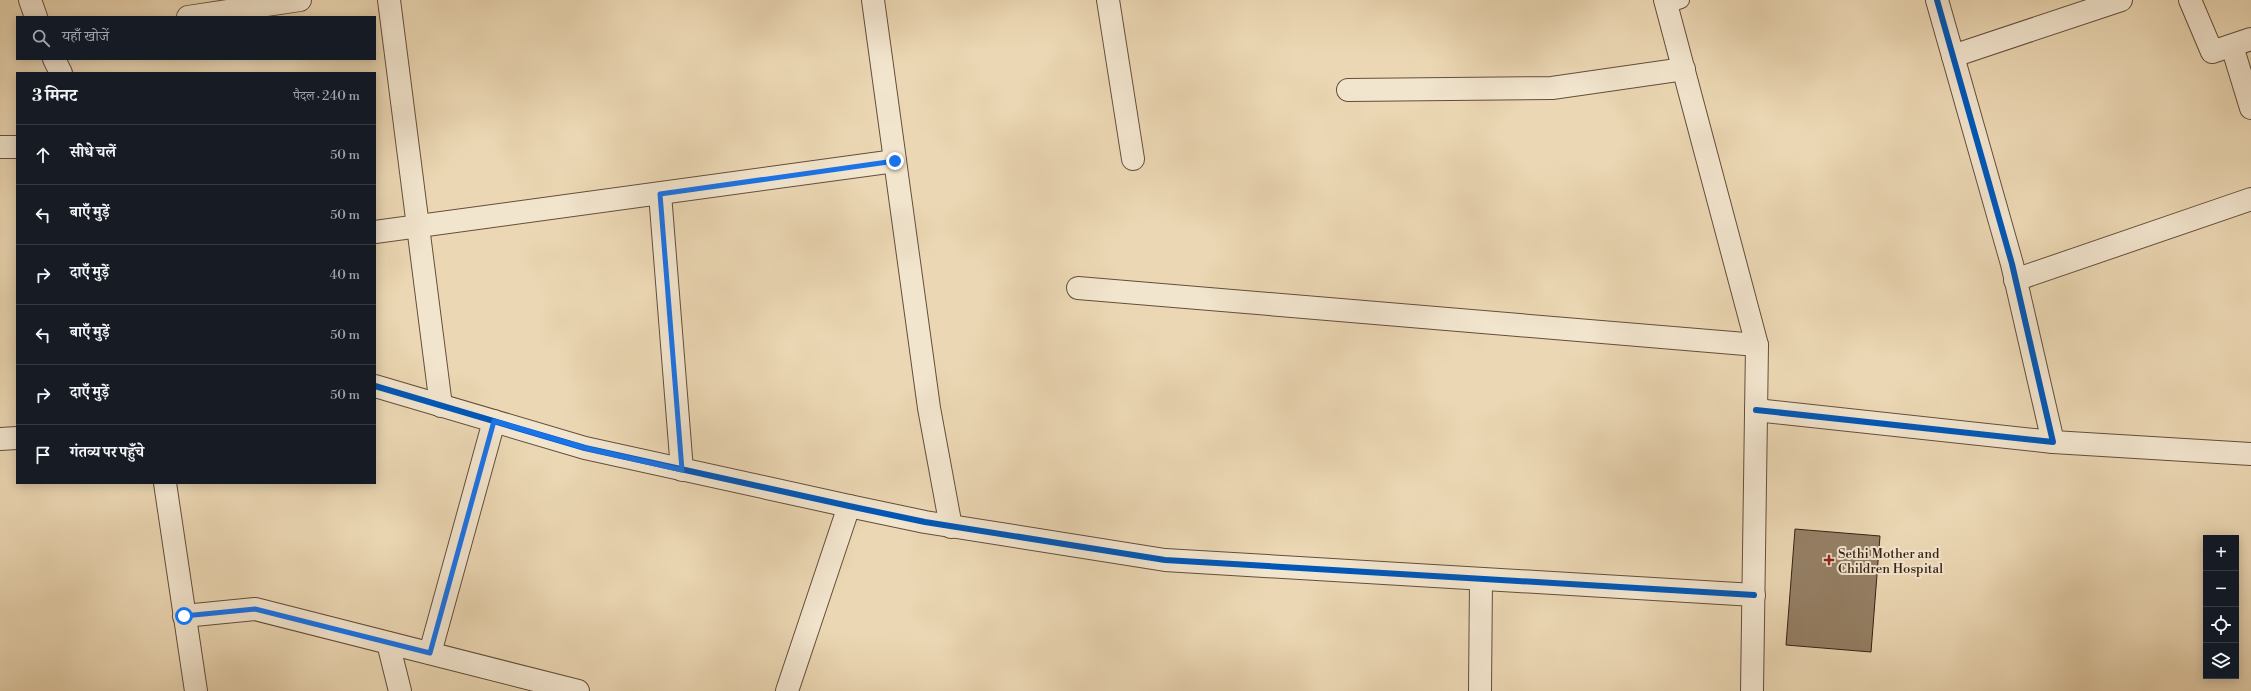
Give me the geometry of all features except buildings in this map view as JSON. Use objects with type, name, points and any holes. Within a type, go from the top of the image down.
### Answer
[{"type":"street","points":[[30,0],[36,16]]},
{"type":"street","points":[[195,16],[300,0]]},
{"type":"street","points":[[389,0],[441,406]]},
{"type":"street","points":[[873,0],[929,408],[951,527]]},
{"type":"street","points":[[1108,0],[1133,159]]},
{"type":"street","points":[[1937,0],[2015,280],[2053,442]]},
{"type":"street","points":[[1953,56],[2121,0]]},
{"type":"street","points":[[2190,0],[2212,52],[2241,42],[2251,108]]},
{"type":"street","points":[[1671,2],[1684,69],[1757,345],[1753,691]]},
{"type":"street","points":[[54,60],[60,72]]},
{"type":"street","points":[[1348,90],[1552,88],[1684,69]]},
{"type":"street","points":[[0,147],[16,147]]},
{"type":"street","points":[[376,232],[895,161]]},
{"type":"street","points":[[660,194],[682,470]]},
{"type":"street","points":[[2015,280],[2251,199]]},
{"type":"street","points":[[1078,288],[1757,345]]},
{"type":"street","points":[[376,386],[585,448],[682,470],[951,527],[1165,560],[1754,595]]},
{"type":"street","points":[[1756,410],[2053,442],[2251,454]]},
{"type":"street","points":[[430,653],[494,421]]},
{"type":"street","points":[[0,439],[16,438]]},
{"type":"street","points":[[165,484],[196,691]]},
{"type":"street","points":[[788,691],[849,506]]},
{"type":"street","points":[[1480,691],[1481,579]]},
{"type":"street","points":[[184,616],[255,609],[578,691]]},
{"type":"street","points":[[388,643],[400,691]]},
{"type":"cycle path","points":[[1756,410],[2053,442],[2012,264],[1937,0]]},
{"type":"cycle path","points":[[376,386],[585,448],[925,522],[1165,560],[1754,595]]},
{"type":"place","name":"Sethi Mother and Children Hospital","points":[[1829,560]]},
{"type":"route","points":[[184,616],[255,609],[430,653],[494,421],[585,448],[682,470],[660,194],[895,161]]}]
